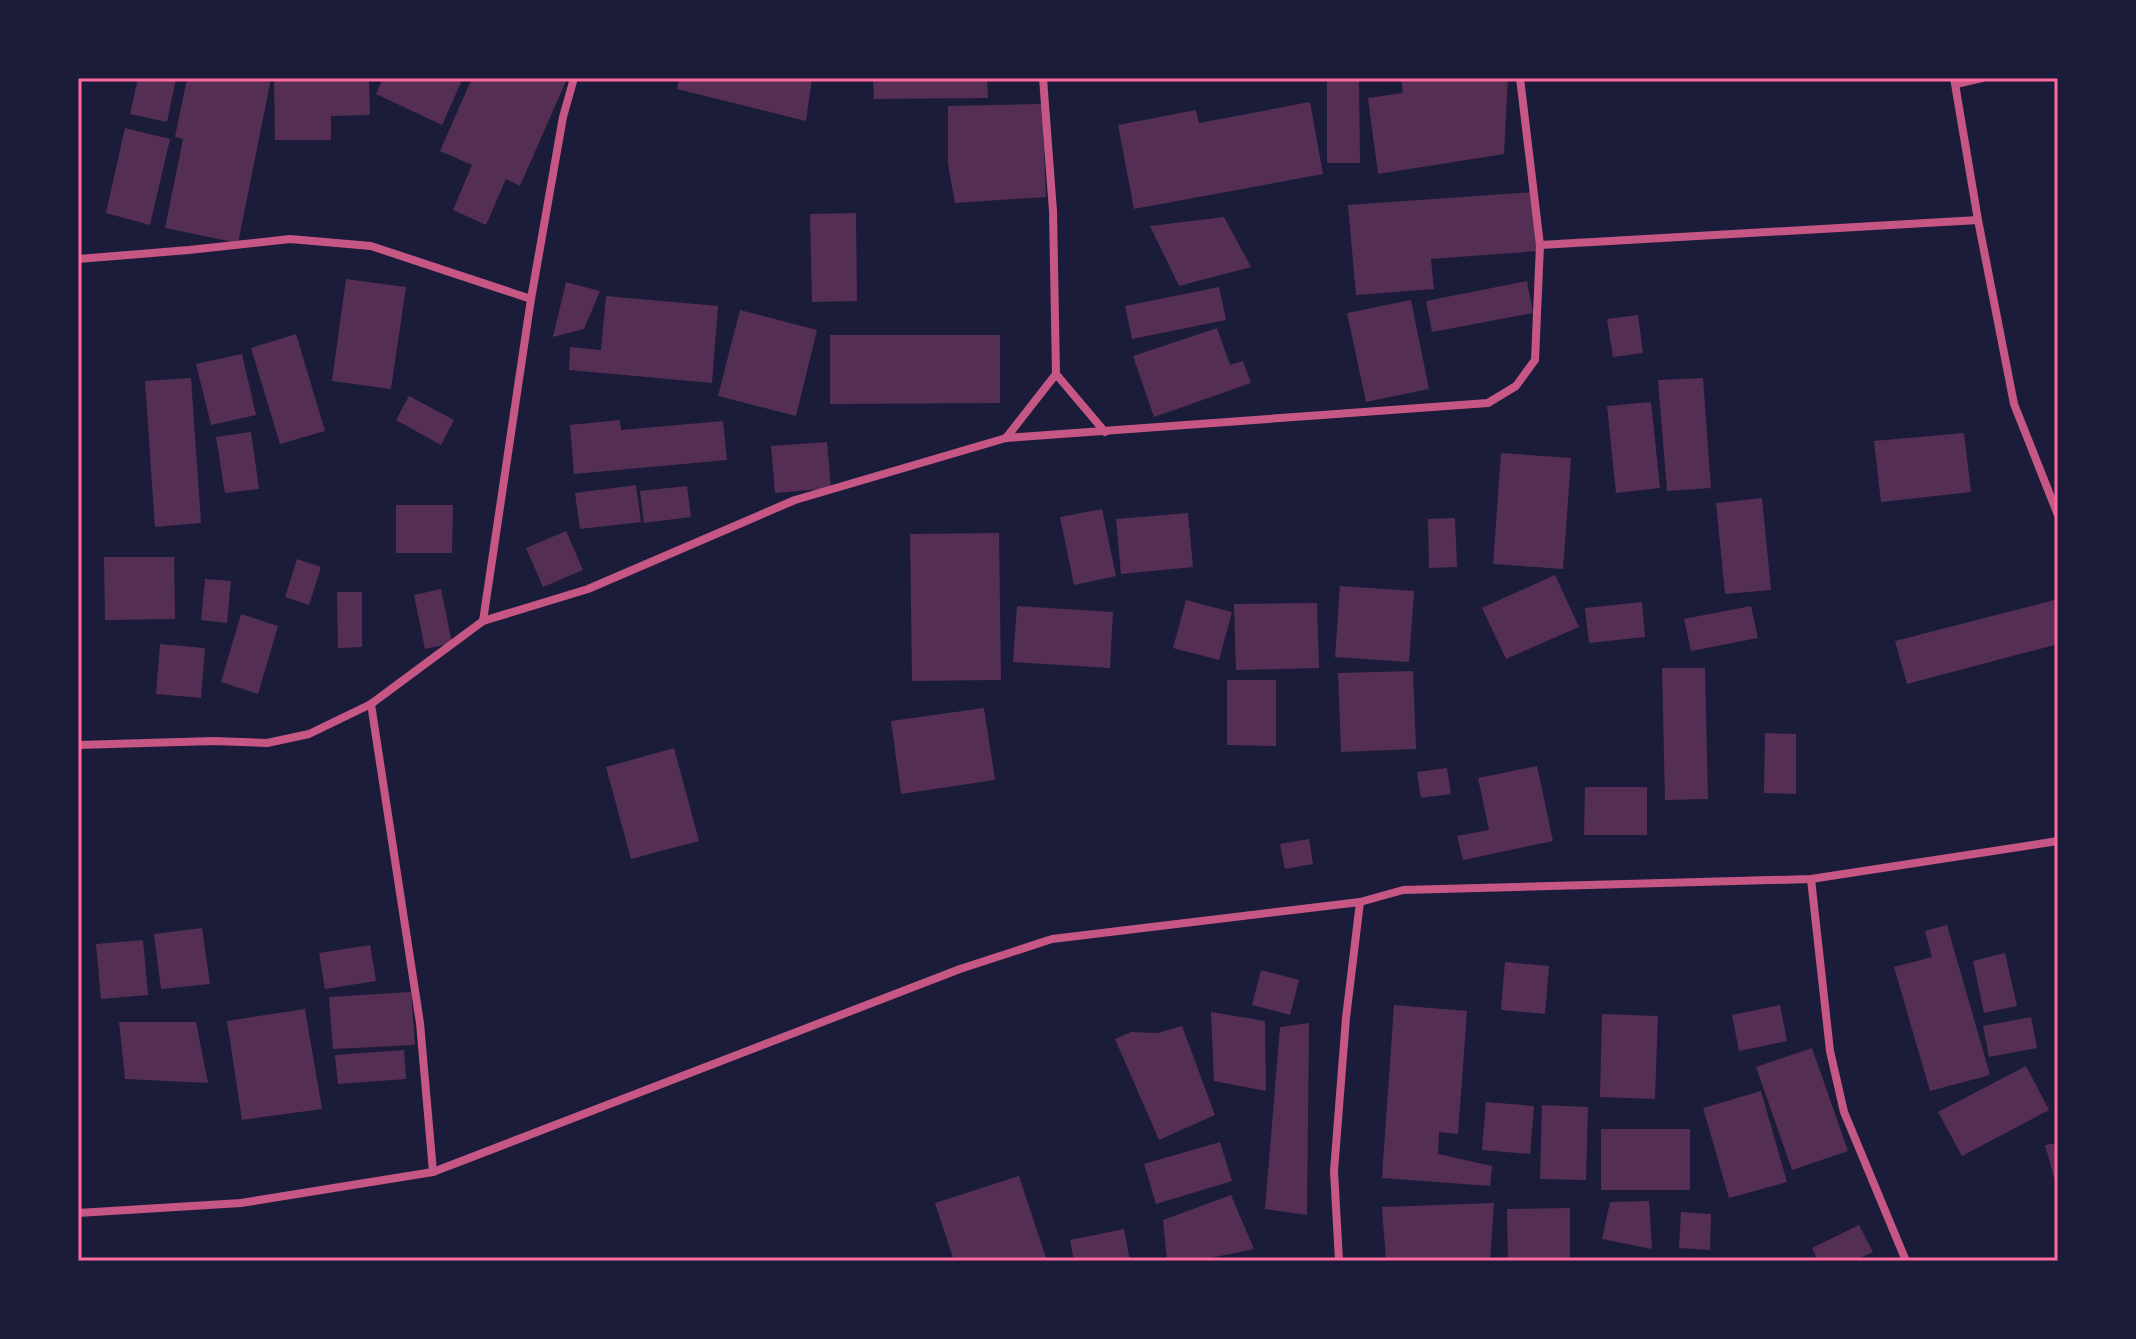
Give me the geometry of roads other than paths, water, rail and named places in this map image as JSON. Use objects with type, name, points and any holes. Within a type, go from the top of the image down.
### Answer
[{"type":"street","points":[[483,621],[531,299],[563,117],[574,78]]},
{"type":"street","points":[[1006,438],[1056,374],[1053,211],[1043,78]]},
{"type":"street","points":[[78,745],[213,741],[267,743],[309,734],[371,704],[483,621],[588,589],[795,500],[1006,438],[1488,403],[1516,386],[1535,360],[1540,245],[1520,78]]},
{"type":"street","points":[[1982,78],[1955,81],[1978,220],[2014,404],[2058,515]]},
{"type":"street","points":[[1540,245],[1978,220]]},
{"type":"street","points":[[78,259],[304,240],[371,246],[531,299]]},
{"type":"street","points":[[1056,374],[1105,432]]},
{"type":"street","points":[[371,704],[420,1023],[433,1172]]},
{"type":"street","points":[[78,1213],[241,1203],[433,1172],[960,969],[1052,939],[1360,902],[1403,890],[1811,879],[2058,841]]},
{"type":"street","points":[[1811,879],[1830,1051],[1844,1112],[1906,1261]]},
{"type":"street","points":[[1339,1261],[1334,1171],[1346,1018],[1360,902]]}]
